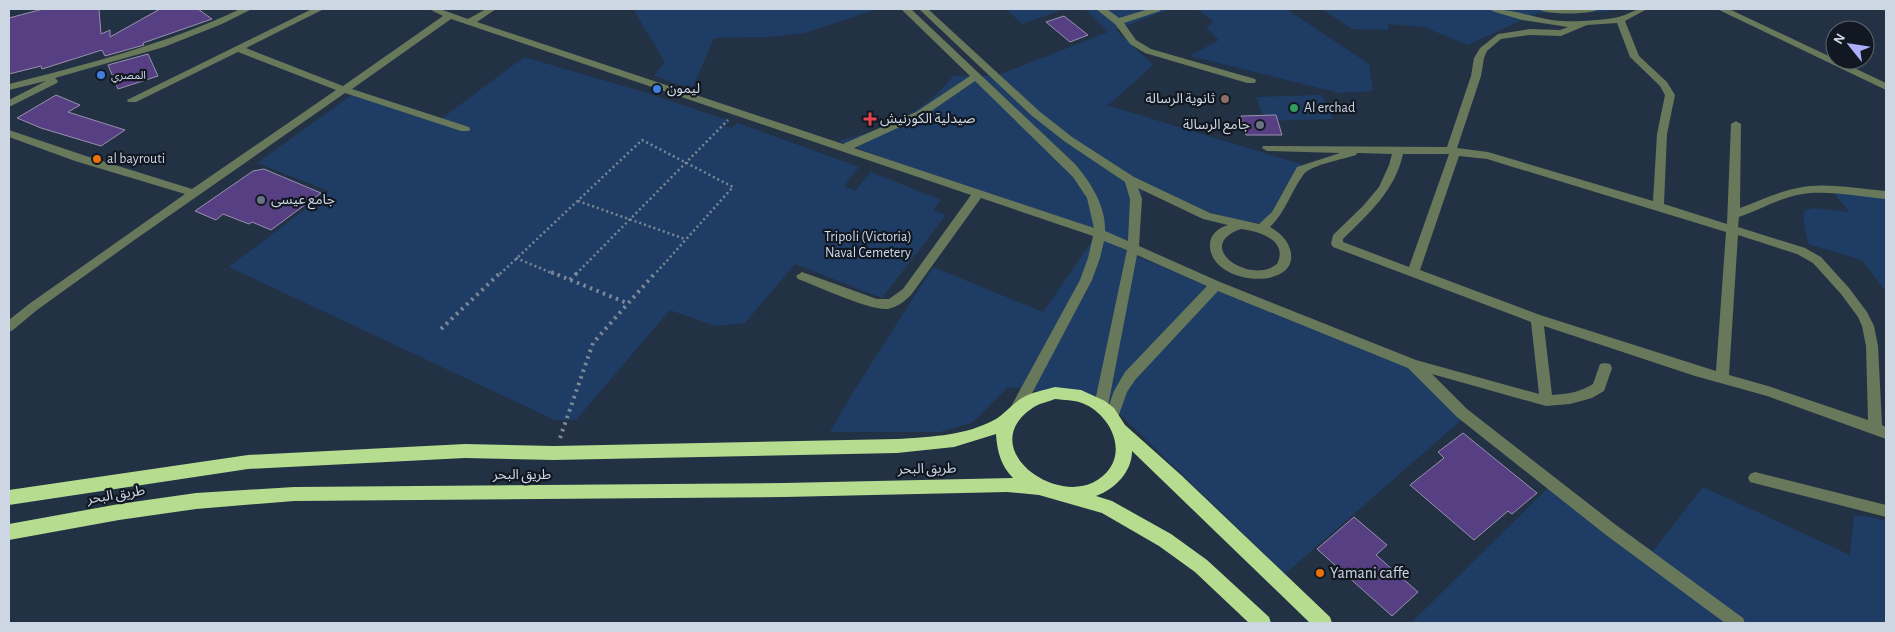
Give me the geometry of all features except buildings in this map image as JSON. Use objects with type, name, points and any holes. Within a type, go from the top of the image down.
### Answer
[{"type":"highway","points":[[1262,623],[1201,566],[1165,540],[1106,506],[1039,488],[1023,479],[1012,466],[1005,451],[1004,436],[1012,416],[1026,402],[1040,396],[1055,393],[1087,398],[1111,417],[1323,623]]},
{"type":"highway","name":"طريق البحر","points":[[9,498],[248,462],[466,451],[554,452],[953,442],[992,430],[1012,416]]},
{"type":"highway","points":[[1059,494],[1080,494],[1098,488],[1113,477],[1122,463],[1125,446],[1111,417]]},
{"type":"highway","name":"طريق البحر","points":[[9,532],[118,512],[196,501],[294,494],[765,490],[1007,485],[1039,488]]},
{"type":"street","points":[[9,86],[71,71],[185,36],[247,9]]},
{"type":"street","points":[[132,100],[319,9]]},
{"type":"street","points":[[434,9],[468,23],[844,148],[977,195],[1100,234],[1216,285],[1413,364],[1546,401],[1570,399],[1593,390],[1598,387],[1605,368]]},
{"type":"street","points":[[468,23],[492,9]]},
{"type":"street","points":[[906,9],[1084,181],[1092,196],[1100,234],[1094,263],[1012,416]]},
{"type":"street","points":[[923,9],[1035,113],[1068,139],[1130,180],[1164,197],[1207,216],[1262,228],[1273,234],[1282,241],[1286,250],[1287,259],[1283,267],[1274,273],[1263,276],[1244,274],[1226,265],[1218,257],[1215,248],[1216,240],[1220,234],[1232,227],[1249,226]]},
{"type":"street","points":[[1101,9],[1118,22],[1133,42],[1148,51],[1251,81]]},
{"type":"street","points":[[1118,22],[1157,9]]},
{"type":"street","points":[[1495,9],[1548,22],[1584,23],[1620,20],[1643,9]]},
{"type":"street","points":[[1543,9],[1572,11],[1594,9]]},
{"type":"street","points":[[1722,9],[1886,87]]},
{"type":"street","points":[[9,327],[40,302],[194,193],[450,16]]},
{"type":"street","points":[[1620,20],[1626,27],[1629,48],[1634,56],[1665,85],[1670,95],[1662,134],[1658,206]]},
{"type":"street","points":[[1413,272],[1453,151],[1476,76],[1479,58],[1483,50],[1498,37],[1530,32],[1560,33],[1584,23]]},
{"type":"street","points":[[237,48],[345,90],[465,129]]},
{"type":"street","points":[[9,104],[71,71]]},
{"type":"street","points":[[844,148],[920,114],[976,76]]},
{"type":"street","points":[[1722,378],[1733,215],[1736,124]]},
{"type":"street","points":[[9,133],[79,158],[194,193]]},
{"type":"street","points":[[1267,148],[1370,148],[1453,151],[1488,156],[1793,248],[1810,256],[1822,266],[1854,302],[1868,326],[1881,430],[1768,391],[1695,371],[1585,332],[1536,319],[1413,272],[1342,248],[1336,242],[1337,238],[1350,224],[1366,212],[1382,193],[1396,162],[1398,150]]},
{"type":"street","points":[[1262,228],[1276,215],[1301,170],[1326,160],[1370,148]]},
{"type":"street","points":[[1111,417],[1133,248],[1136,199],[1130,180]]},
{"type":"street","points":[[1733,215],[1761,205],[1770,199],[1800,191],[1821,190],[1886,195]]},
{"type":"street","points":[[802,276],[876,303],[892,304],[907,292],[977,195]]},
{"type":"street","points":[[1136,199],[1164,197]]},
{"type":"street","points":[[1207,216],[1216,240]]},
{"type":"street","points":[[1111,417],[1121,391],[1130,376],[1216,285]]},
{"type":"street","points":[[1536,319],[1546,401]]},
{"type":"street","points":[[1413,364],[1462,413],[1611,530],[1737,623]]},
{"type":"street","points":[[1755,478],[1886,511]]},
{"type":"path","points":[[570,280],[728,120],[734,111]]},
{"type":"path","points":[[441,329],[642,140],[733,187],[592,343],[554,452]]},
{"type":"path","points":[[578,200],[685,239]]},
{"type":"path","points":[[516,258],[627,304]]},
{"type":"green space","points":[[633,9],[877,9],[805,33],[768,37],[714,38],[692,89],[654,76],[665,62]]},
{"type":"green space","points":[[1006,9],[1065,9],[1022,24]]},
{"type":"green space","points":[[1085,9],[1169,9],[1116,30],[1153,65],[1111,103],[1106,105],[1304,165],[1282,192],[1271,225],[1234,219],[1194,208],[1143,189],[1131,254],[1418,368],[1465,417],[1285,574],[1105,400],[1008,387],[972,423],[940,432],[830,432],[850,397],[933,267],[1043,312],[1095,237],[839,141],[855,137],[902,118],[930,100],[953,76],[996,76],[1108,32]]},
{"type":"green space","points":[[1197,9],[1286,9],[1369,64],[1373,91],[1339,93],[1190,56],[1219,40],[1206,27],[1214,22]]},
{"type":"green space","points":[[1322,9],[1615,9],[1604,12],[1538,13],[1467,45],[1424,27],[1389,24],[1388,30],[1352,29]]},
{"type":"green space","name":"Tripoli (Victoria) Naval Cemetery","points":[[524,57],[644,92],[730,121],[725,126],[732,128],[738,123],[859,167],[844,186],[855,191],[871,172],[941,200],[933,210],[946,215],[882,298],[795,264],[745,323],[715,326],[670,310],[576,420],[555,420],[229,267],[329,191],[257,163],[356,92],[441,119]]},
{"type":"green space","name":"Al erchad","points":[[1322,95],[1333,119],[1265,121],[1256,97]]},
{"type":"green space","points":[[1832,190],[1886,194],[1886,292],[1862,260],[1808,244],[1803,217],[1805,210],[1814,208],[1849,212]]},
{"type":"green space","points":[[1552,484],[1653,551],[1703,487],[1850,555],[1854,515],[1886,521],[1886,623],[1411,623]]},
{"type":"place","name":"المصري","points":[[101,75]]},
{"type":"place","name":"ليمون","points":[[657,89]]},
{"type":"place","name":"ثانوية الرسالة","points":[[1225,99]]},
{"type":"place","name":"Al erchad","points":[[1294,108]]},
{"type":"place","name":"صيدلية الكورنيش","points":[[870,119]]},
{"type":"place","name":"جامع الرسالة","points":[[1260,125]]},
{"type":"place","name":"al bayrouti","points":[[97,159]]},
{"type":"place","name":"جامع عيسى","points":[[261,200]]},
{"type":"place","name":"Yamani caffe","points":[[1320,573]]}]
